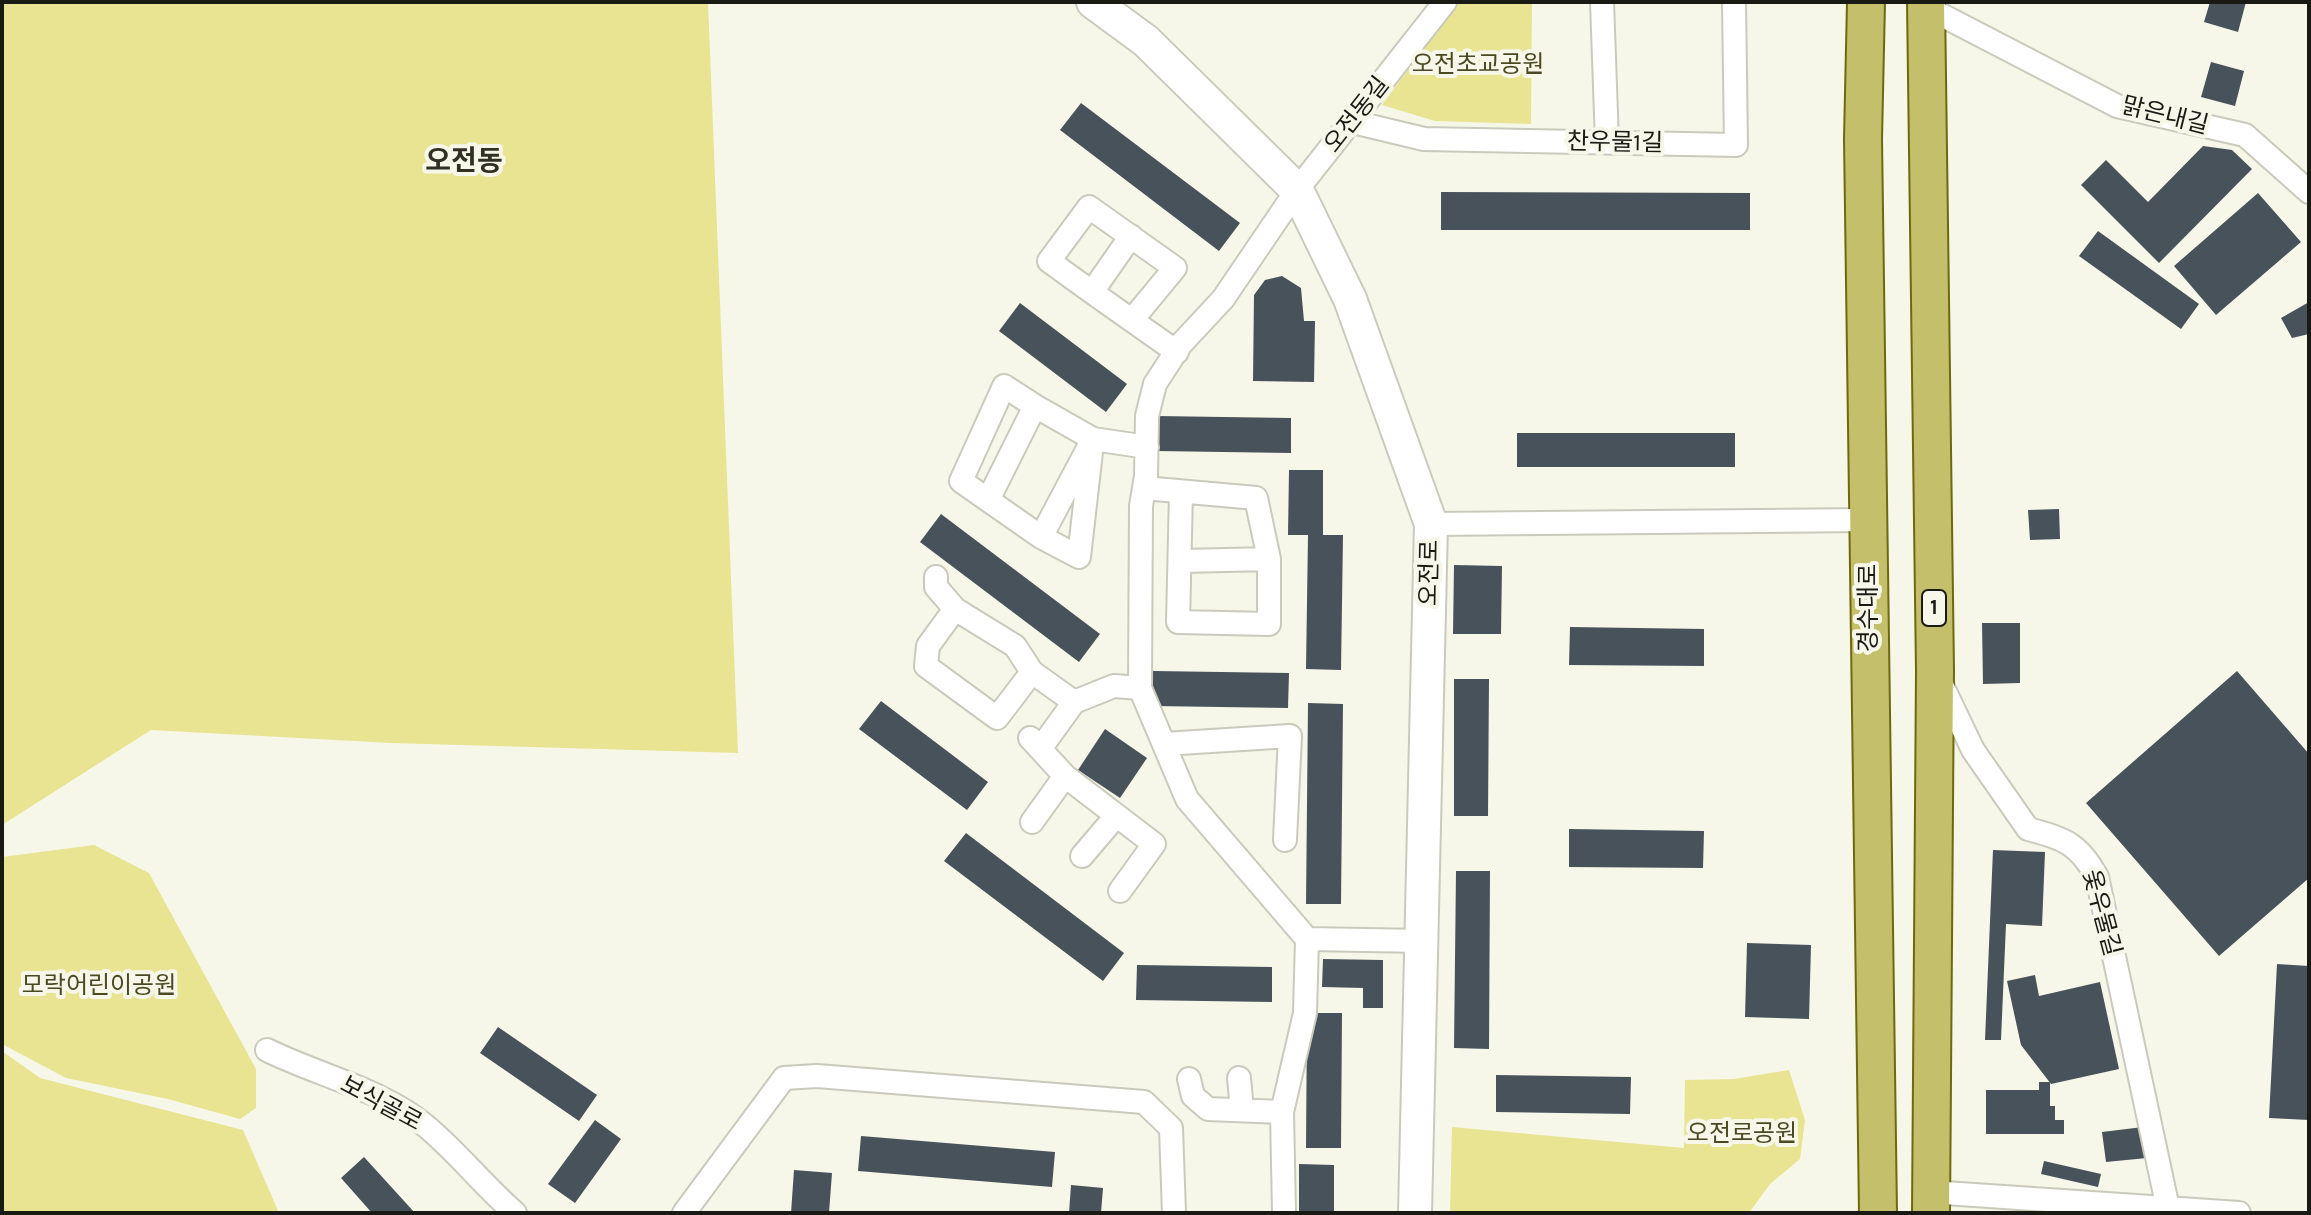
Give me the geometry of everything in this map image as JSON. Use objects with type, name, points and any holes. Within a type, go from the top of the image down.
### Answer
[{"type":"main road","name":"경수대로","points":[[1866,2],[1863,139],[1878,1213]]},
{"type":"main road","name":"1","points":[[1926,5],[1935,671],[1931,1202]]},
{"type":"street","name":"오전로","points":[[1093,2],[1146,41],[1297,190],[1350,299],[1431,524],[1415,1213]]},
{"type":"street","name":"오전동길","points":[[1140,688],[1141,506],[1147,416],[1155,384],[1177,352],[1223,299],[1297,190],[1445,2]]},
{"type":"street","points":[[1602,2],[1607,142]]},
{"type":"street","name":"찬우물1길","points":[[1353,122],[1424,139],[1736,145],[1734,2]]},
{"type":"street","name":"맑은내길","points":[[1926,5],[2117,106],[2245,135],[2297,177],[2309,192]]},
{"type":"street","points":[[1132,320],[1175,268],[1089,207],[1049,261],[1177,352]]},
{"type":"street","points":[[1092,292],[1131,236]]},
{"type":"street","points":[[1093,439],[1079,557],[1041,537],[961,481],[1004,386],[1093,439],[1147,447]]},
{"type":"street","points":[[988,500],[1035,406]]},
{"type":"street","points":[[1041,537],[1093,439]]},
{"type":"street","points":[[1144,488],[1256,498],[1269,559],[1269,624],[1178,622],[1182,561],[1181,493]]},
{"type":"street","points":[[1431,524],[1869,520]]},
{"type":"street","points":[[1182,561],[1269,559]]},
{"type":"street","points":[[936,577],[936,587],[955,609],[1015,646],[1032,672],[1074,702]]},
{"type":"street","points":[[955,609],[928,646],[926,666],[997,718],[1032,672]]},
{"type":"street","name":"옻우물길","points":[[1935,671],[1973,750],[2009,806],[2028,829],[2059,837],[2084,853],[2097,877],[2169,1211]]},
{"type":"street","points":[[1120,891],[1154,844],[1065,776],[1035,744],[1074,702],[1114,686],[1140,688],[1187,799],[1307,939],[1305,1013],[1282,1112],[1284,1213]]},
{"type":"street","points":[[1164,744],[1290,736],[1285,840]]},
{"type":"street","points":[[1032,822],[1065,776]]},
{"type":"street","points":[[1082,856],[1116,816]]},
{"type":"street","points":[[1307,939],[1423,941]]},
{"type":"street","name":"보식골로","points":[[267,1050],[305,1069],[355,1086],[426,1125],[515,1213]]},
{"type":"street","points":[[684,1213],[784,1078],[817,1076],[1144,1102],[1171,1128],[1174,1213]]},
{"type":"street","points":[[1239,1078],[1242,1110]]},
{"type":"street","points":[[1189,1079],[1193,1096],[1208,1109],[1282,1112]]},
{"type":"street","points":[[1931,1202],[2239,1213]]},
{"type":"green space","points":[[2,2],[708,2],[738,753],[391,743],[151,730],[2,825]]},
{"type":"green space","name":"오전초교공원","points":[[1458,2],[1532,2],[1531,124],[1435,121],[1382,105]]},
{"type":"green space","name":"모락어린이공원","points":[[94,845],[149,873],[256,1069],[256,1108],[240,1119],[168,1099],[66,1078],[2,1044],[2,857]]},
{"type":"green space","points":[[2,1051],[40,1078],[243,1130],[279,1213],[2,1213]]},
{"type":"green space","name":"오전로공원","points":[[1789,1070],[1805,1120],[1800,1159],[1770,1184],[1749,1213],[1450,1213],[1452,1127],[1684,1148],[1685,1080],[1734,1079]]},
{"type":"building","points":[[2210,2],[2246,2],[2238,32],[2204,22]]},
{"type":"building","points":[[2211,62],[2244,71],[2235,106],[2201,97]]},
{"type":"building","points":[[1081,103],[1240,223],[1219,251],[1060,130]]},
{"type":"building","points":[[2203,146],[2232,150],[2252,169],[2159,263],[2081,185],[2106,160],[2148,202]]},
{"type":"building","points":[[1441,192],[1750,193],[1750,230],[1441,230]]},
{"type":"building","points":[[2258,193],[2301,242],[2216,315],[2174,266]]},
{"type":"building","points":[[2098,231],[2199,304],[2181,329],[2079,256]]},
{"type":"building","points":[[1282,276],[1301,288],[1304,321],[1315,321],[1314,382],[1253,381],[1254,295],[1265,280]]},
{"type":"building","points":[[2309,302],[2309,334],[2292,338],[2281,318]]},
{"type":"building","points":[[1020,303],[1127,384],[1106,412],[999,331]]},
{"type":"building","points":[[1156,416],[1291,418],[1291,453],[1156,451]]},
{"type":"building","points":[[1517,433],[1735,433],[1735,467],[1517,467]]},
{"type":"building","points":[[1289,470],[1323,470],[1323,535],[1343,535],[1341,670],[1306,669],[1308,535],[1288,535]]},
{"type":"building","points":[[2059,509],[2060,539],[2030,540],[2028,510]]},
{"type":"building","points":[[941,514],[1100,634],[1079,662],[920,542]]},
{"type":"building","points":[[1454,565],[1502,566],[1501,634],[1453,634]]},
{"type":"building","points":[[1982,623],[2020,623],[2020,683],[1983,684]]},
{"type":"building","points":[[1570,627],[1704,629],[1704,666],[1569,665]]},
{"type":"building","points":[[1153,671],[1289,673],[1288,708],[1153,706]]},
{"type":"building","points":[[2237,671],[2309,754],[2309,878],[2219,956],[2086,803]]},
{"type":"building","points":[[1454,679],[1489,679],[1488,816],[1454,816]]},
{"type":"building","points":[[881,701],[988,782],[967,810],[859,729]]},
{"type":"building","points":[[1308,703],[1343,704],[1341,904],[1306,904]]},
{"type":"building","points":[[1105,729],[1147,758],[1120,798],[1078,770]]},
{"type":"building","points":[[1569,829],[1704,831],[1703,868],[1569,867]]},
{"type":"building","points":[[966,833],[1124,953],[1103,981],[944,861]]},
{"type":"building","points":[[1993,850],[2045,852],[2042,926],[2006,924],[2001,1040],[1985,1040]]},
{"type":"building","points":[[1456,871],[1490,871],[1489,1049],[1454,1048]]},
{"type":"building","points":[[1747,943],[1811,945],[1809,1019],[1745,1017]]},
{"type":"building","points":[[1323,959],[1383,960],[1383,1008],[1363,1008],[1363,988],[1322,987]]},
{"type":"building","points":[[2277,964],[2309,966],[2309,1120],[2269,1118]]},
{"type":"building","points":[[1137,965],[1272,967],[1272,1002],[1136,1000]]},
{"type":"building","points":[[2035,975],[2039,996],[2100,982],[2119,1069],[2051,1084],[2021,1045],[2007,981]]},
{"type":"building","points":[[1307,1013],[1342,1013],[1341,1148],[1306,1148]]},
{"type":"building","points":[[498,1027],[597,1095],[579,1121],[480,1053]]},
{"type":"building","points":[[1496,1075],[1631,1077],[1630,1114],[1496,1112]]},
{"type":"building","points":[[2039,1082],[2050,1082],[2050,1106],[2055,1106],[2055,1120],[2064,1120],[2064,1134],[1986,1134],[1986,1090],[2039,1090]]},
{"type":"building","points":[[595,1120],[621,1139],[575,1203],[548,1184]]},
{"type":"building","points":[[2143,1127],[2147,1158],[2106,1162],[2102,1132]]},
{"type":"building","points":[[861,1136],[1055,1152],[1052,1187],[858,1171]]},
{"type":"building","points":[[364,1157],[415,1213],[372,1213],[341,1178]]},
{"type":"building","points":[[2044,1161],[2101,1174],[2098,1187],[2041,1174]]},
{"type":"building","points":[[1299,1164],[1334,1165],[1334,1213],[1299,1213]]},
{"type":"building","points":[[794,1170],[832,1173],[829,1213],[791,1213]]},
{"type":"building","points":[[1071,1185],[1103,1188],[1101,1213],[1069,1213]]},
{"type":"district","name":"오전동","points":[[464,162]]}]
